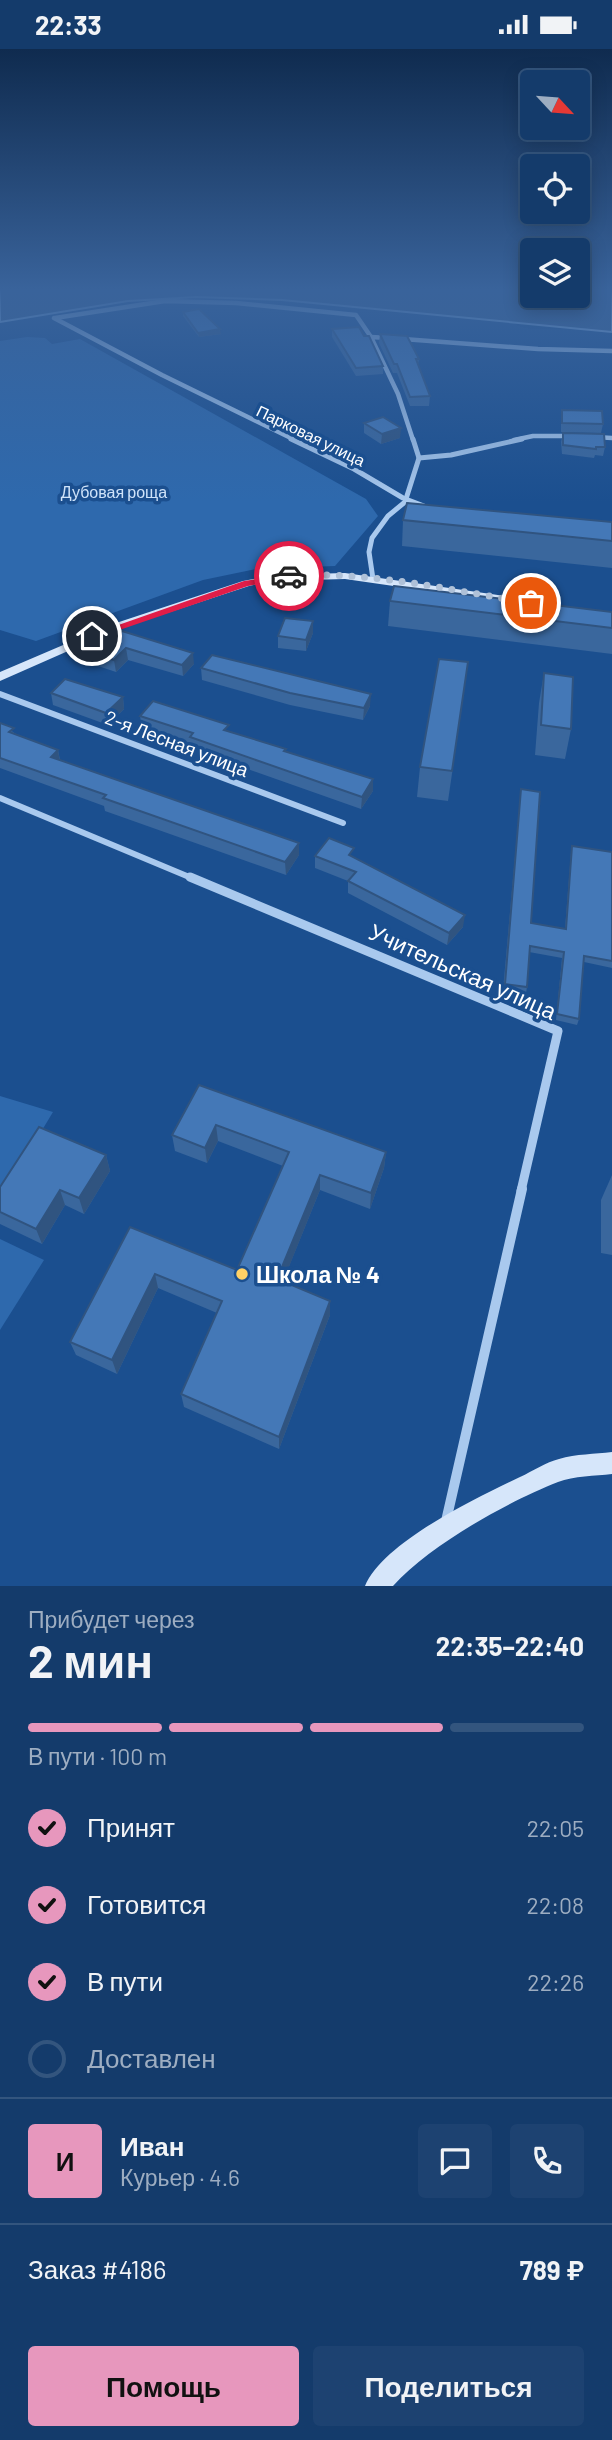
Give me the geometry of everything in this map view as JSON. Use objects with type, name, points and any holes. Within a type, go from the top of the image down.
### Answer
[{"type":"main road","points":[[0,677],[114,627],[247,583],[273,578],[323,575],[373,579],[531,603]]},
{"type":"main road","points":[[377,1586],[397,1564],[444,1529],[559,1470],[612,1463]]},
{"type":"street","name":"Парковая улица","points":[[128,359],[352,467],[405,502]]},
{"type":"street","points":[[373,579],[369,552],[372,538],[388,516],[405,502],[419,458],[398,394],[381,359]]},
{"type":"street","points":[[419,458],[451,454],[533,436],[570,436]]},
{"type":"street","points":[[583,436],[612,438]]},
{"type":"street","points":[[405,502],[432,508]]},
{"type":"street","name":"2-я Лесная улица","points":[[0,694],[344,823]]},
{"type":"street","name":"Учительская улица","points":[[0,798],[558,1031],[444,1529]]},
{"type":"green space","name":"Дубовая роща","points":[[0,359],[115,359],[366,499],[378,516],[335,566],[256,569],[203,580],[36,641],[0,630]]},
{"type":"green space","points":[[0,1096],[53,1112],[0,1200]]},
{"type":"green space","points":[[0,1239],[44,1260],[0,1330]]},
{"type":"building","points":[[350,359],[380,359],[383,366],[356,368]]},
{"type":"building","points":[[392,359],[419,359],[416,359],[430,396],[410,397],[397,364]]},
{"type":"building","points":[[562,410],[602,411],[603,424],[562,423]]},
{"type":"building","points":[[383,417],[401,428],[382,434],[364,423]]},
{"type":"building","points":[[563,433],[604,434],[605,447],[596,449],[563,445]]},
{"type":"building","points":[[407,503],[612,522],[612,541],[403,520]]},
{"type":"building","points":[[394,586],[612,612],[612,628],[390,601]]},
{"type":"building","points":[[285,618],[313,621],[306,640],[278,636]]},
{"type":"building","points":[[122,631],[193,653],[182,665],[126,648],[114,660],[86,651],[105,634],[115,638]]},
{"type":"building","points":[[212,655],[371,694],[364,708],[290,693],[201,668]]},
{"type":"building","points":[[439,659],[468,662],[452,771],[420,767]]},
{"type":"building","points":[[544,673],[573,677],[571,729],[541,725]]},
{"type":"building","points":[[65,679],[123,697],[106,713],[51,693]]},
{"type":"building","points":[[153,701],[229,725],[224,730],[373,779],[362,797],[190,737],[193,733],[140,716]]},
{"type":"building","points":[[0,723],[14,728],[9,732],[58,750],[51,757],[299,843],[285,862],[103,798],[106,795],[0,758]]},
{"type":"building","points":[[521,789],[540,792],[531,923],[566,929],[572,846],[612,852],[612,961],[584,956],[579,1019],[557,1014],[564,952],[530,946],[527,987],[505,984]]},
{"type":"building","points":[[329,838],[354,848],[349,855],[465,915],[449,933],[348,881],[356,872],[315,856]]},
{"type":"building","points":[[199,1085],[386,1152],[371,1193],[320,1175],[277,1279],[330,1301],[279,1437],[181,1394],[222,1301],[155,1274],[112,1360],[70,1342],[130,1227],[237,1270],[289,1152],[216,1125],[205,1148],[172,1135]]},
{"type":"building","points":[[39,1127],[106,1155],[79,1198],[60,1190],[36,1229],[0,1212],[0,1187]]},
{"type":"way so far","points":[[289,576],[359,577],[531,603]]},
{"type":"place","name":"Школа № 4","points":[[242,1274]]},
{"type":"route","points":[[92,636],[247,583],[289,576]]}]
